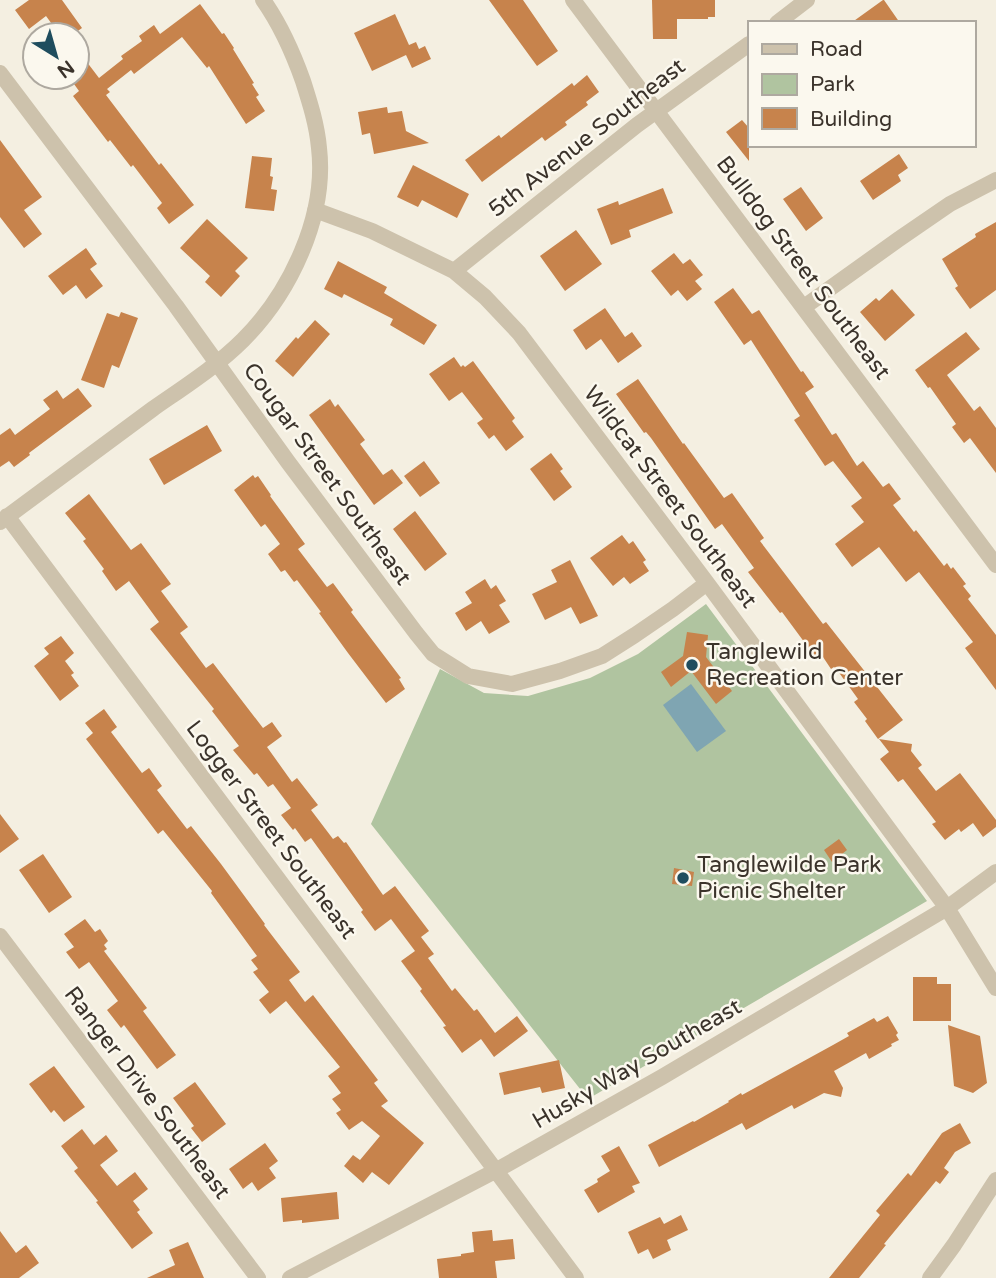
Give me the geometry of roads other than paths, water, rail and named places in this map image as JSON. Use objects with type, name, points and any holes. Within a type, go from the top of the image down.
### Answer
[{"type":"street","points":[[4,519],[217,362],[243,340],[285,287],[305,242],[315,210],[320,150],[313,110],[289,47],[263,0]]},
{"type":"street","name":"Bulldog Street Southeast","points":[[573,0],[996,565]]},
{"type":"street","points":[[781,21],[807,0]]},
{"type":"street","name":"5th Avenue Southeast","points":[[454,271],[657,111],[748,45]]},
{"type":"street","name":"Cougar Street Southeast","points":[[0,73],[433,654],[468,676],[512,684],[602,656],[673,610],[707,583]]},
{"type":"street","points":[[804,307],[950,204],[996,180]]},
{"type":"street","name":"Wildcat Street Southeast","points":[[315,210],[372,230],[454,271],[485,297],[519,333],[947,908],[996,988]]},
{"type":"street","name":"Logger Street Southeast","points":[[4,519],[576,1278]]},
{"type":"street","name":"Husky Way Southeast","points":[[290,1278],[497,1170],[663,1077],[947,908],[996,872]]},
{"type":"street","name":"Ranger Drive Southeast","points":[[0,936],[258,1278]]},
{"type":"street","points":[[930,1278],[996,1180]]},
{"type":"water","points":[[691,684],[726,731],[697,752],[663,705]]},
{"type":"place","name":"Tanglewild Recreation Center","points":[[692,665]]},
{"type":"place","name":"Tanglewilde Park Picnic Shelter","points":[[683,878]]}]
